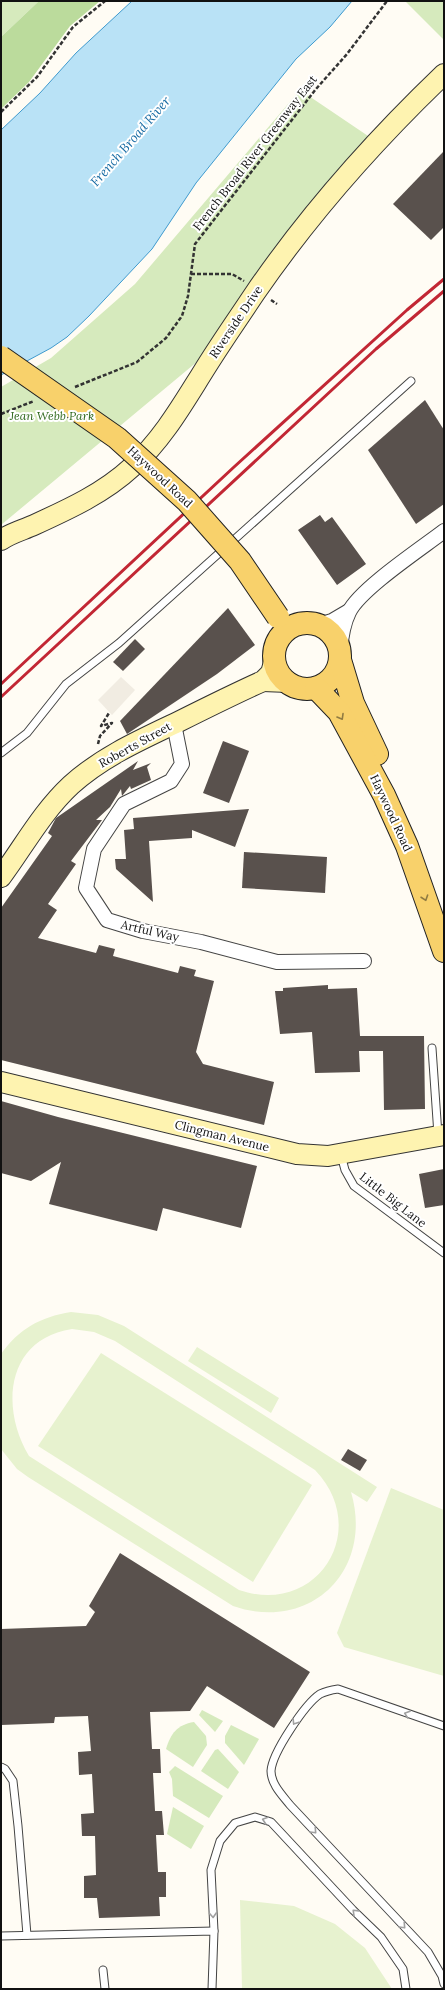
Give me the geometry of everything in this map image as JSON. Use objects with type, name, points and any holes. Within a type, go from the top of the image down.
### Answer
[{"type":"main road","name":"Riverside Drive","points":[[2,538],[51,517],[109,486],[132,467],[151,448],[180,409],[251,299],[300,231],[335,188],[404,112],[444,74]]},
{"type":"main road","name":"Haywood Road","points":[[1,357],[117,438],[187,501],[240,561],[282,624]]},
{"type":"main road","points":[[263,681],[271,673],[282,624],[302,623],[319,625],[333,635],[340,656],[332,678],[316,688],[306,689],[296,687],[288,682],[279,672],[275,659]]},
{"type":"main road","name":"Haywood Road","points":[[340,656],[353,703],[412,823],[413,844],[444,951]]},
{"type":"main road","name":"Roberts Street","points":[[1,877],[38,822],[71,786],[120,750],[263,681],[288,682]]},
{"type":"main road","name":"Haywood Road","points":[[316,688],[339,712],[384,795],[413,844],[444,907]]},
{"type":"main road","name":"Clingman Avenue","points":[[1,1082],[296,1154],[314,1156],[341,1154],[441,1135]]},
{"type":"street","points":[[340,656],[342,632],[349,612],[358,600],[376,582],[444,531]]},
{"type":"street","points":[[319,625],[332,621],[349,612]]},
{"type":"street","name":"Artful Way","points":[[174,724],[182,764],[171,781],[124,804],[94,849],[86,888],[107,920],[143,931],[200,942],[277,962],[364,961]]},
{"type":"lane","points":[[1,753],[28,733],[66,684],[119,643],[411,381]]},
{"type":"lane","points":[[432,1048],[441,1135]]},
{"type":"lane","name":"Little Big Lane","points":[[341,1154],[345,1170],[354,1186],[444,1253]]},
{"type":"lane","points":[[444,1726],[338,1689],[328,1690],[319,1695],[302,1712],[278,1749],[271,1770],[274,1784],[290,1805],[428,1952],[442,1976],[444,1984]]},
{"type":"lane","points":[[1,1767],[5,1769],[13,1781],[27,1935]]},
{"type":"lane","points":[[212,1989],[214,1931],[211,1870],[220,1841],[235,1823],[255,1817],[272,1822],[348,1905],[381,1936],[402,1969],[406,1989]]},
{"type":"lane","points":[[1,1936],[214,1931]]},
{"type":"lane","points":[[104,1970],[105,1989]]},
{"type":"path","points":[[1,112],[17,99],[37,77],[73,27],[105,1]]},
{"type":"path","name":"French Broad River Greenway East","points":[[69,389],[137,362],[166,338],[182,316],[188,296],[195,244],[316,89],[347,54],[387,1]]},
{"type":"path","points":[[191,274],[232,274],[245,281]]},
{"type":"path","points":[[1,414],[39,400]]},
{"type":"path","points":[[97,746],[100,736],[112,723],[101,726],[109,713]]},
{"type":"green space","points":[[1,1],[39,1],[1,37]]},
{"type":"green space","points":[[39,1],[100,1],[70,26],[29,82],[1,109],[1,37]]},
{"type":"green space","points":[[405,1],[444,1],[444,40]]},
{"type":"green space","name":"Jean Webb Park","points":[[300,90],[377,142],[210,351],[1,525],[1,387],[51,358],[135,284]]},
{"type":"green space","points":[[71,1312],[98,1315],[124,1326],[377,1487],[367,1502],[351,1492],[356,1520],[353,1547],[344,1569],[330,1588],[311,1602],[288,1611],[261,1612],[233,1606],[17,1469],[1,1449],[1,1354],[23,1331],[40,1321]],"holes":[[[72,1329],[94,1332],[115,1341],[315,1470],[331,1493],[338,1517],[337,1541],[328,1562],[313,1579],[292,1591],[267,1595],[239,1590],[29,1456],[20,1437],[14,1417],[12,1397],[15,1378],[22,1361],[33,1346],[50,1335]]]},
{"type":"green space","points":[[197,1347],[279,1398],[271,1413],[188,1361]]},
{"type":"green space","points":[[101,1353],[312,1485],[253,1582],[38,1446]]},
{"type":"green space","points":[[391,1488],[444,1510],[444,1676],[344,1647],[337,1633]]},
{"type":"green space","points":[[202,1710],[223,1721],[215,1732],[199,1715]]},
{"type":"green space","points":[[194,1722],[206,1736],[207,1745],[193,1767],[166,1749],[170,1738],[179,1728],[188,1723]]},
{"type":"green space","points":[[231,1725],[259,1739],[244,1765],[225,1743],[225,1736]]},
{"type":"green space","points":[[218,1749],[239,1772],[228,1789],[201,1771],[215,1750]]},
{"type":"green space","points":[[175,1766],[223,1796],[209,1818],[173,1796],[172,1779],[169,1772]]},
{"type":"green space","points":[[173,1807],[204,1826],[191,1849],[167,1834]]},
{"type":"green space","points":[[240,1900],[294,1906],[335,1924],[365,1948],[392,1989],[242,1989]]},
{"type":"shaded area","points":[[121,677],[135,690],[112,715],[98,700]]},
{"type":"water","name":"French Broad River","points":[[132,1],[352,1],[330,27],[296,59],[196,183],[152,249],[89,316],[67,337],[51,348],[1,375],[1,130],[40,93],[76,53]]},
{"type":"building","points":[[444,151],[444,227],[431,240],[393,204]]},
{"type":"building","points":[[425,400],[444,430],[444,504],[416,524],[368,450]]},
{"type":"building","points":[[320,515],[325,522],[332,517],[366,564],[337,585],[298,530]]},
{"type":"building","points":[[228,608],[255,645],[217,674],[127,734],[120,721]]},
{"type":"building","points":[[135,639],[145,649],[123,671],[113,662]]},
{"type":"building","points":[[223,741],[249,751],[229,803],[203,793]]},
{"type":"building","points":[[138,761],[133,770],[151,763],[147,767],[151,780],[131,789],[130,786],[122,796],[121,789],[110,807],[96,820],[102,820],[71,861],[76,864],[48,904],[57,910],[38,938],[96,953],[99,945],[115,949],[113,956],[178,973],[180,966],[196,970],[194,976],[214,981],[196,1052],[203,1064],[274,1082],[264,1125],[1,1060],[1,908],[52,836],[48,833],[56,818]]},
{"type":"building","points":[[249,809],[235,847],[192,830],[192,838],[149,841],[153,902],[116,869],[115,859],[126,859],[124,830],[134,829],[133,818]]},
{"type":"building","points":[[244,852],[327,857],[325,893],[242,888]]},
{"type":"building","points":[[328,985],[328,989],[357,988],[360,1036],[424,1036],[425,1109],[384,1110],[383,1051],[359,1051],[360,1072],[315,1073],[312,1032],[280,1034],[275,991],[283,991],[283,988]]},
{"type":"building","points":[[1,1101],[58,1117],[257,1166],[241,1228],[163,1208],[157,1231],[49,1204],[61,1162],[31,1181],[1,1173]]},
{"type":"building","points":[[444,1169],[444,1205],[425,1208],[419,1174]]},
{"type":"building","points":[[348,1449],[367,1460],[360,1471],[341,1460]]},
{"type":"building","points":[[120,1553],[310,1672],[274,1728],[207,1686],[190,1711],[150,1712],[152,1749],[160,1749],[161,1773],[153,1773],[155,1811],[162,1811],[164,1835],[156,1835],[158,1872],[166,1872],[166,1897],[159,1897],[160,1916],[99,1918],[97,1898],[84,1898],[84,1876],[96,1875],[95,1836],[82,1836],[81,1814],[94,1813],[92,1774],[79,1775],[78,1752],[91,1751],[88,1716],[55,1717],[54,1723],[1,1725],[1,1629],[86,1626],[95,1612],[89,1606]]},
{"type":"railway","points":[[1,684],[234,467],[407,310],[444,279]]},
{"type":"railway","points":[[1,697],[376,349],[444,291]]}]
